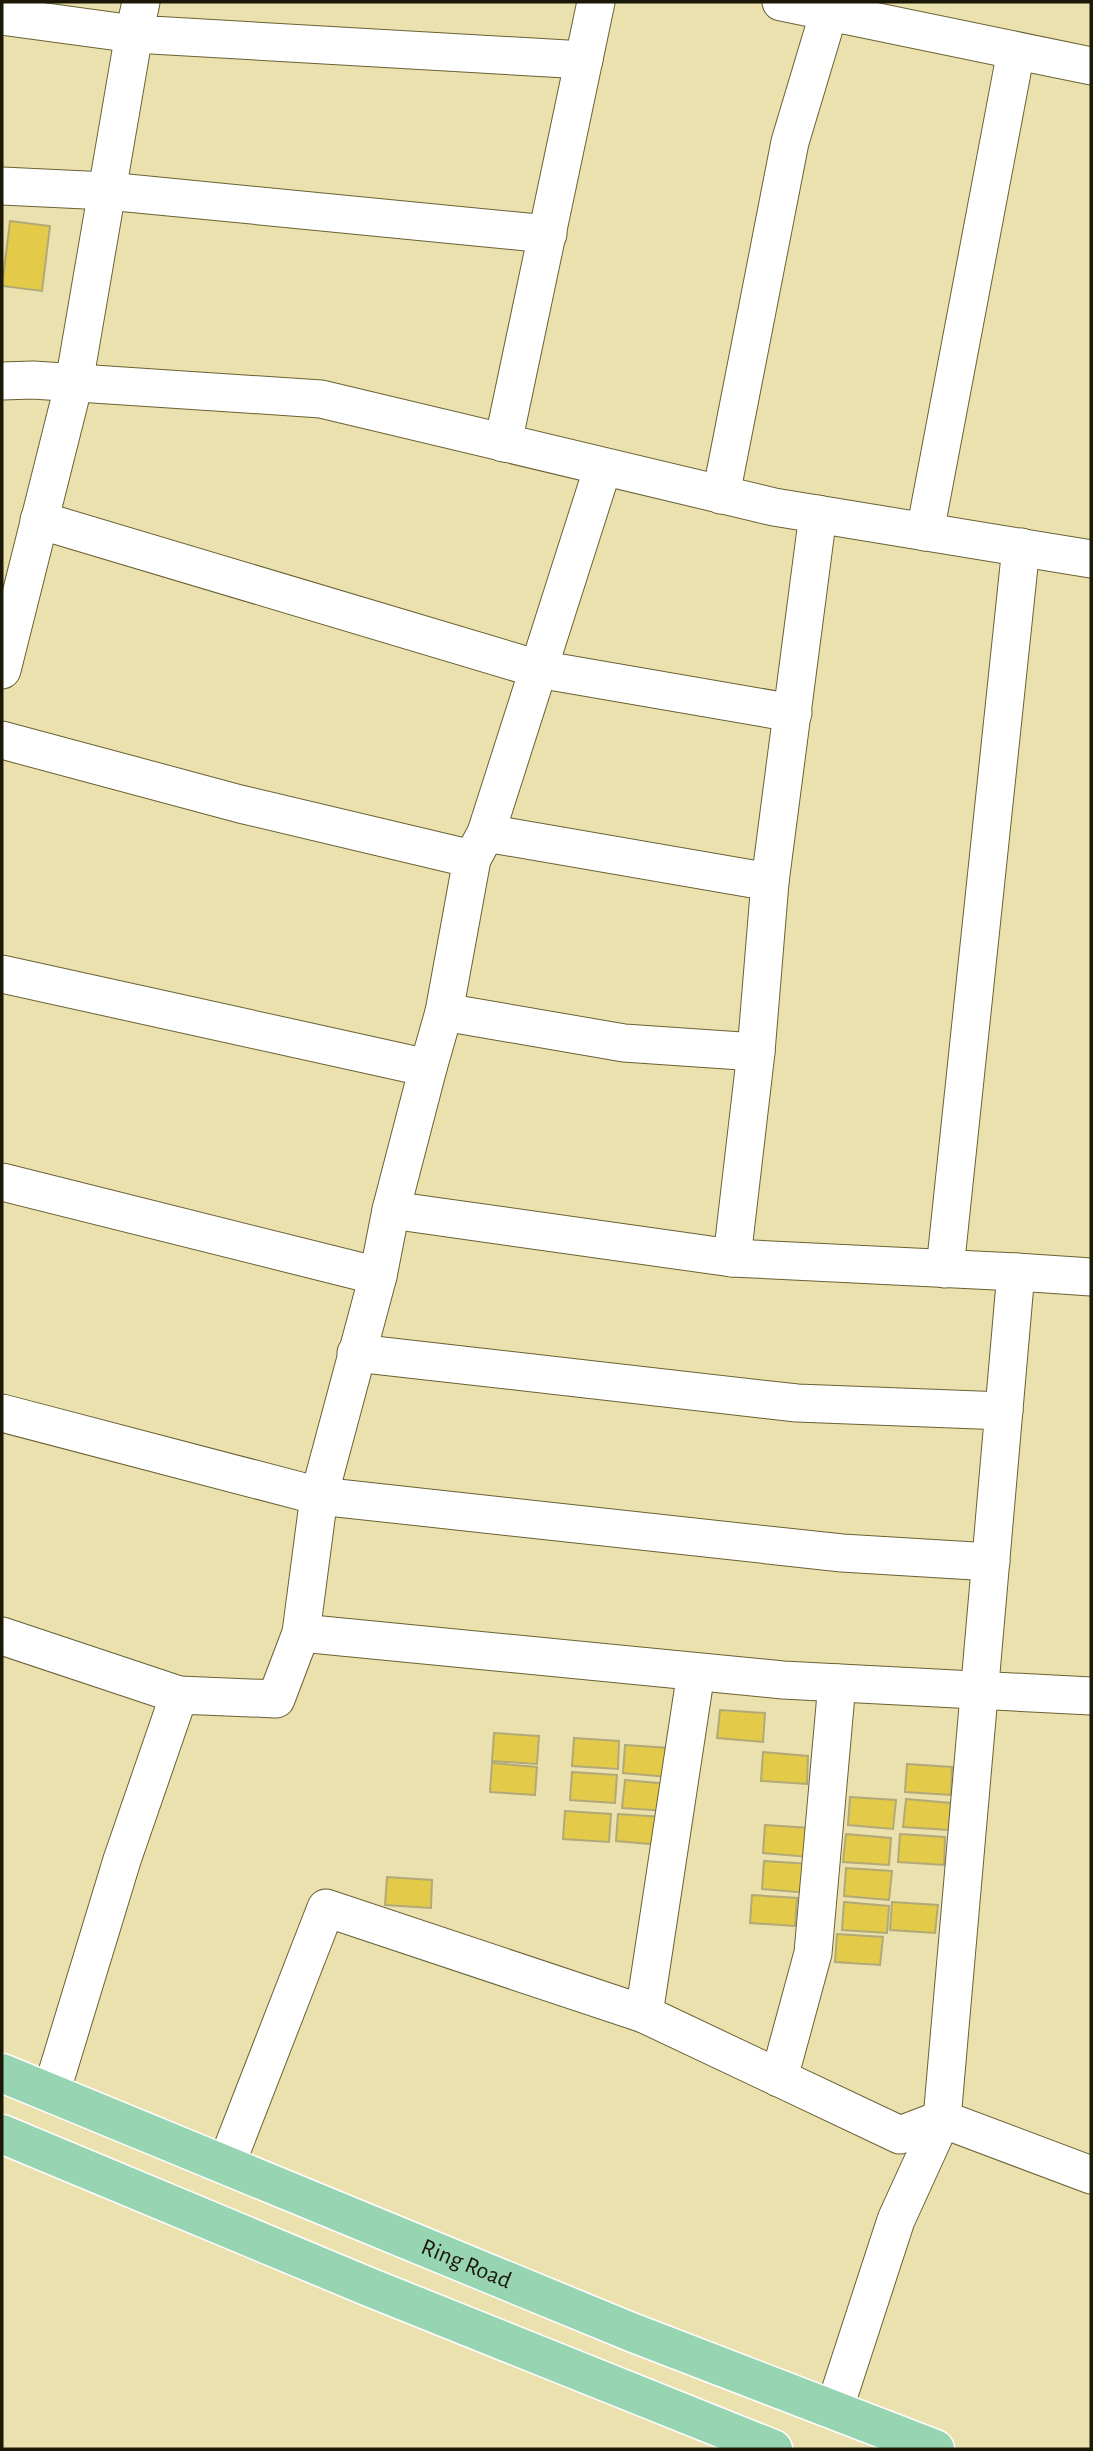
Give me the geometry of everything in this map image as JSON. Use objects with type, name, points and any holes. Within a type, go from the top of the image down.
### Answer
[{"type":"highway","name":"Ring Road","points":[[2,2073],[631,2332],[935,2449]]},
{"type":"highway","points":[[2,2134],[369,2287],[773,2449]]},
{"type":"street","points":[[503,443],[596,2]]},
{"type":"street","points":[[780,2],[1091,66]]},
{"type":"street","points":[[721,495],[790,142],[830,12]]},
{"type":"street","points":[[2,16],[137,18],[583,60]]},
{"type":"street","points":[[2,670],[74,383],[137,18]]},
{"type":"street","points":[[925,532],[1017,51]]},
{"type":"street","points":[[2,186],[107,191],[548,234]]},
{"type":"street","points":[[2,381],[321,399],[774,507],[1091,559]]},
{"type":"street","points":[[2,1636],[179,1695],[275,1699],[301,1633],[319,1496],[378,1276],[391,1210],[444,1012],[479,846],[603,467]]},
{"type":"street","points":[[733,1258],[756,1052],[770,882],[818,514]]},
{"type":"street","points":[[40,520],[538,669],[793,713]]},
{"type":"street","points":[[945,1269],[1021,547]]},
{"type":"street","points":[[2,740],[240,804],[479,846],[770,882]]},
{"type":"street","points":[[2,974],[428,1068]]},
{"type":"street","points":[[444,1012],[624,1043],[756,1052]]},
{"type":"street","points":[[2,1182],[378,1276]]},
{"type":"street","points":[[391,1210],[733,1258],[1091,1277]]},
{"type":"street","points":[[834,2410],[895,2220],[942,2119],[1016,1272]]},
{"type":"street","points":[[356,1353],[797,1403],[1004,1411]]},
{"type":"street","points":[[2,1413],[319,1496],[842,1553],[991,1562]]},
{"type":"street","points":[[301,1633],[783,1680],[1091,1696]]},
{"type":"street","points":[[644,2014],[696,1672]]},
{"type":"street","points":[[779,2078],[813,1953],[836,1683]]},
{"type":"street","points":[[51,2093],[122,1860],[179,1695]]},
{"type":"street","points":[[226,2165],[326,1909],[644,2014],[900,2135],[942,2119],[1091,2175]]},
{"type":"building","points":[[10,221],[50,226],[42,291],[2,286]]},
{"type":"building","points":[[720,1710],[765,1713],[763,1742],[717,1738]]},
{"type":"building","points":[[494,1733],[539,1736],[537,1764],[492,1761]]},
{"type":"building","points":[[574,1738],[619,1741],[618,1769],[572,1766]]},
{"type":"building","points":[[625,1745],[670,1748],[668,1777],[623,1773]]},
{"type":"building","points":[[763,1752],[808,1756],[807,1784],[761,1781]]},
{"type":"building","points":[[492,1763],[537,1767],[535,1795],[490,1792]]},
{"type":"building","points":[[907,1764],[952,1767],[951,1795],[905,1792]]},
{"type":"building","points":[[572,1772],[617,1775],[615,1803],[570,1800]]},
{"type":"building","points":[[625,1780],[669,1784],[668,1811],[622,1808]]},
{"type":"building","points":[[850,1797],[896,1800],[893,1829],[848,1825]]},
{"type":"building","points":[[906,1799],[951,1803],[949,1830],[903,1827]]},
{"type":"building","points":[[565,1811],[611,1814],[609,1842],[563,1839]]},
{"type":"building","points":[[618,1814],[663,1817],[661,1845],[616,1841]]},
{"type":"building","points":[[765,1825],[810,1828],[809,1857],[763,1853]]},
{"type":"building","points":[[846,1834],[891,1838],[889,1865],[843,1862]]},
{"type":"building","points":[[900,1834],[945,1837],[944,1865],[898,1862]]},
{"type":"building","points":[[764,1861],[810,1864],[808,1893],[762,1889]]},
{"type":"building","points":[[846,1868],[892,1871],[889,1900],[844,1896]]},
{"type":"building","points":[[387,1877],[432,1880],[431,1908],[385,1905]]},
{"type":"building","points":[[752,1895],[797,1898],[795,1926],[750,1923]]},
{"type":"building","points":[[844,1902],[889,1906],[887,1933],[842,1930]]},
{"type":"building","points":[[892,1902],[938,1905],[935,1933],[890,1930]]},
{"type":"building","points":[[837,1934],[883,1937],[880,1965],[835,1962]]}]
